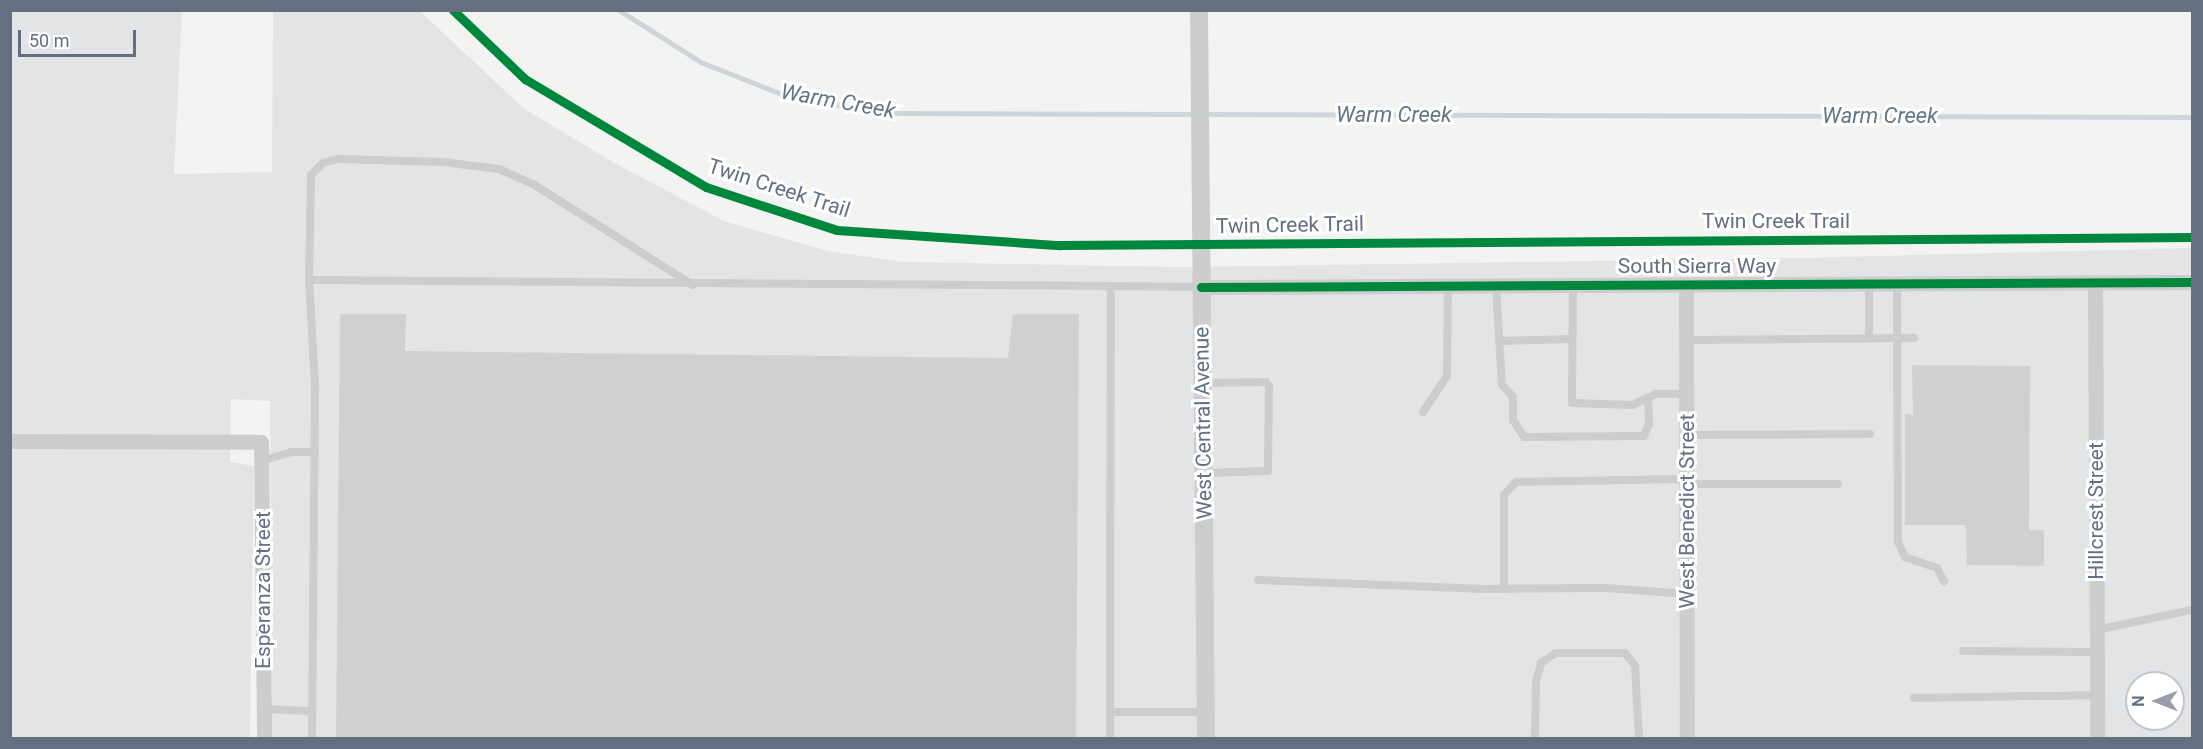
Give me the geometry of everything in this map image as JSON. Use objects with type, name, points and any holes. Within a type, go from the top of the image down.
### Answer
[{"type":"street","name":"West Central Avenue","points":[[1199,17],[1206,738]]},
{"type":"street","name":"South Sierra Way","points":[[1201,287],[2193,282]]},
{"type":"street","name":"Hillcrest Street","points":[[2095,283],[2097,738]]},
{"type":"street","name":"West Benedict Street","points":[[1686,284],[1687,738]]},
{"type":"street","name":"Esperanza Street","points":[[10,441],[261,442],[264,738]]},
{"type":"lane","points":[[312,738],[315,452],[309,280],[311,175],[323,163],[338,159],[443,162],[499,169],[533,184],[693,285]]},
{"type":"lane","points":[[309,280],[693,285],[1201,287]]},
{"type":"lane","points":[[1869,283],[1869,339]]},
{"type":"lane","points":[[1897,283],[1898,542],[1905,557],[1937,568],[1944,581]]},
{"type":"lane","points":[[1573,284],[1572,403],[1632,405],[1656,394],[1686,394]]},
{"type":"lane","points":[[1423,412],[1447,376],[1448,285]]},
{"type":"lane","points":[[1496,285],[1502,385],[1513,397],[1513,420],[1524,437],[1644,436],[1649,424],[1648,398]]},
{"type":"lane","points":[[1110,738],[1111,286]]},
{"type":"lane","points":[[1686,340],[1914,338]]},
{"type":"lane","points":[[1499,341],[1572,339]]},
{"type":"lane","points":[[1203,383],[1266,382],[1269,386],[1268,471],[1203,473]]},
{"type":"lane","points":[[1686,435],[1870,434]]},
{"type":"lane","points":[[262,461],[291,452],[315,452]]},
{"type":"lane","points":[[1504,589],[1504,495],[1516,482],[1838,484]]},
{"type":"lane","points":[[1258,580],[1504,589],[1606,588],[1687,594]]},
{"type":"lane","points":[[2096,630],[2193,610]]},
{"type":"lane","points":[[1963,651],[2097,652]]},
{"type":"lane","points":[[1535,738],[1536,681],[1541,663],[1557,653],[1625,653],[1635,666],[1639,738]]},
{"type":"lane","points":[[1914,698],[2097,695]]},
{"type":"lane","points":[[263,710],[312,711]]},
{"type":"lane","points":[[1110,712],[1206,712]]},
{"type":"shaded area","points":[[10,11],[182,11],[174,174],[272,172],[273,11],[420,11],[523,108],[618,165],[724,221],[827,251],[904,262],[1181,267],[1798,258],[2192,248],[2192,738],[272,738],[270,401],[231,399],[230,462],[254,466],[250,738],[11,738]]},
{"type":"building","points":[[340,314],[406,314],[405,351],[1008,358],[1013,314],[1079,314],[1076,738],[336,738]]},
{"type":"building","points":[[1912,365],[2030,366],[2029,530],[2044,530],[2044,566],[1967,565],[1966,525],[1905,525],[1905,414],[1913,415]]},
{"type":"waterway","name":"Warm Creek","points":[[619,10],[701,62],[782,94],[883,113],[1197,114]]},
{"type":"waterway","name":"Warm Creek","points":[[1205,114],[2192,117]]},
{"type":"cycle path","name":"Twin Creek Trail","points":[[453,10],[525,79],[706,187],[837,230],[1059,245],[2192,237]]},
{"type":"cycle path","points":[[1201,287],[2192,282]]}]
